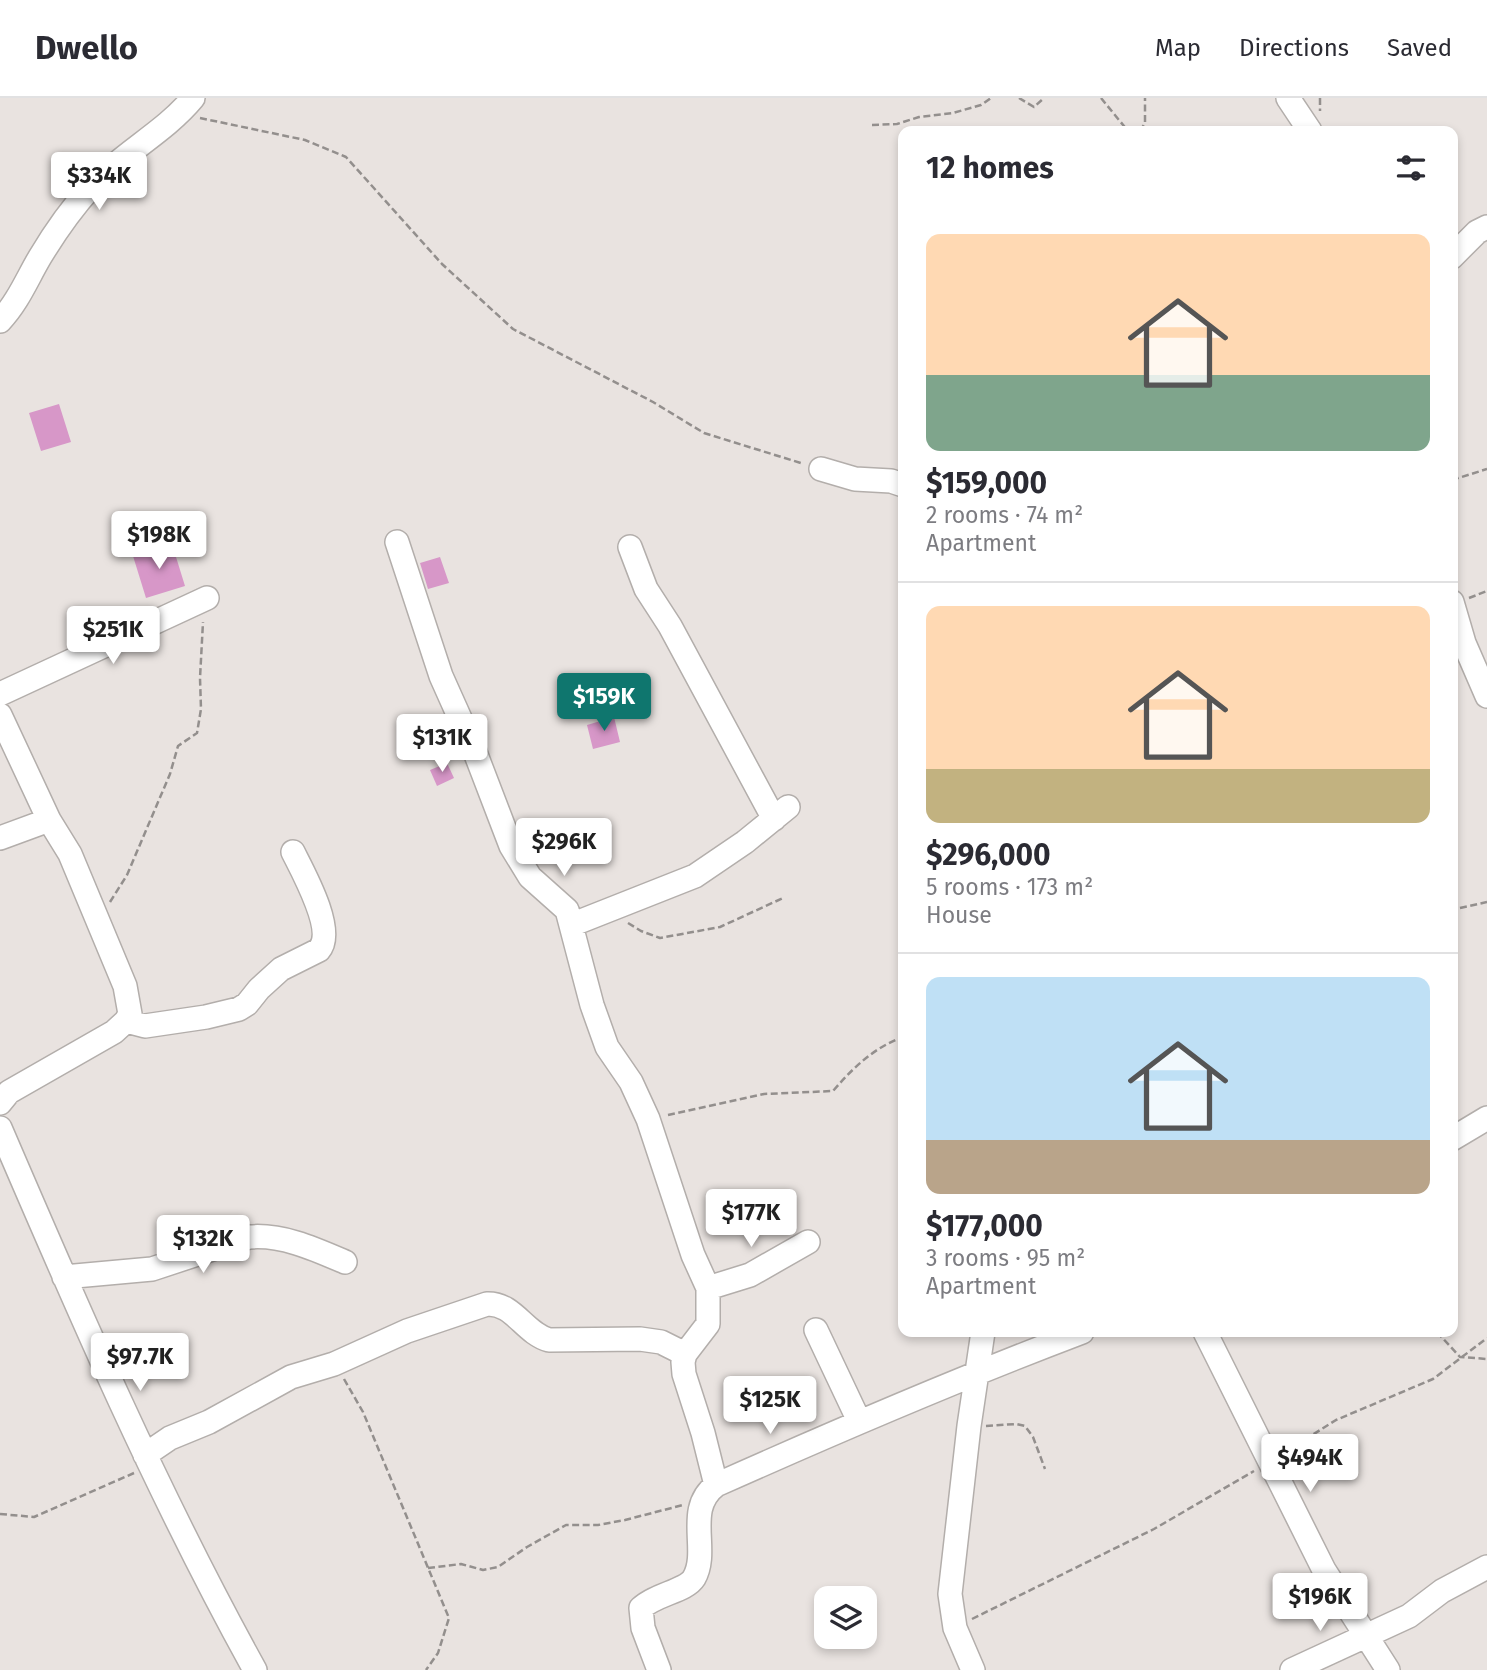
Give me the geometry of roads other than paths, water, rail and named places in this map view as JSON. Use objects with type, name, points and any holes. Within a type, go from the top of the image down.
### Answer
[{"type":"street","points":[[1288,98],[1307,126]]},
{"type":"street","points":[[0,321],[12,308],[66,216],[93,185],[123,157],[186,106]]},
{"type":"street","points":[[1458,251],[1477,232],[1487,227]]},
{"type":"street","points":[[821,469],[855,479],[877,479],[898,484]]},
{"type":"street","points":[[397,542],[441,676],[512,846],[530,877],[567,910],[592,1005],[607,1047],[631,1082],[648,1119],[693,1255],[708,1288],[708,1324],[685,1354],[684,1374],[703,1433],[710,1492],[699,1512],[698,1566],[693,1579],[686,1587],[658,1595],[641,1608],[643,1628],[659,1670]]},
{"type":"street","points":[[571,925],[695,876],[745,842],[781,813],[646,589],[630,547]]},
{"type":"street","points":[[0,694],[207,598]]},
{"type":"street","points":[[1458,622],[1487,696]]},
{"type":"street","points":[[0,715],[98,919],[125,986],[130,1014],[114,1032],[9,1093],[0,1103]]},
{"type":"street","points":[[0,838],[49,820]]},
{"type":"street","points":[[126,1021],[145,1026],[239,1009],[281,969],[324,945],[324,927],[311,889],[293,852]]},
{"type":"street","points":[[1458,1135],[1487,1118]]},
{"type":"street","points":[[0,1128],[145,1455],[255,1670]]},
{"type":"street","points":[[64,1277],[152,1269],[249,1237],[265,1236],[313,1248],[345,1262]]},
{"type":"street","points":[[708,1288],[750,1275],[808,1242]]},
{"type":"street","points":[[145,1455],[170,1438],[209,1422],[291,1377],[334,1364],[407,1331],[472,1308],[497,1304],[511,1311],[527,1329],[549,1340],[640,1339],[661,1342],[685,1354]]},
{"type":"street","points":[[816,1330],[859,1421]]},
{"type":"street","points":[[973,1670],[955,1628],[950,1594],[969,1426],[982,1337]]},
{"type":"street","points":[[710,1492],[859,1421],[1069,1337]]},
{"type":"street","points":[[1207,1337],[1324,1570],[1388,1670]]},
{"type":"street","points":[[1292,1670],[1409,1616],[1442,1591],[1487,1567]]}]
